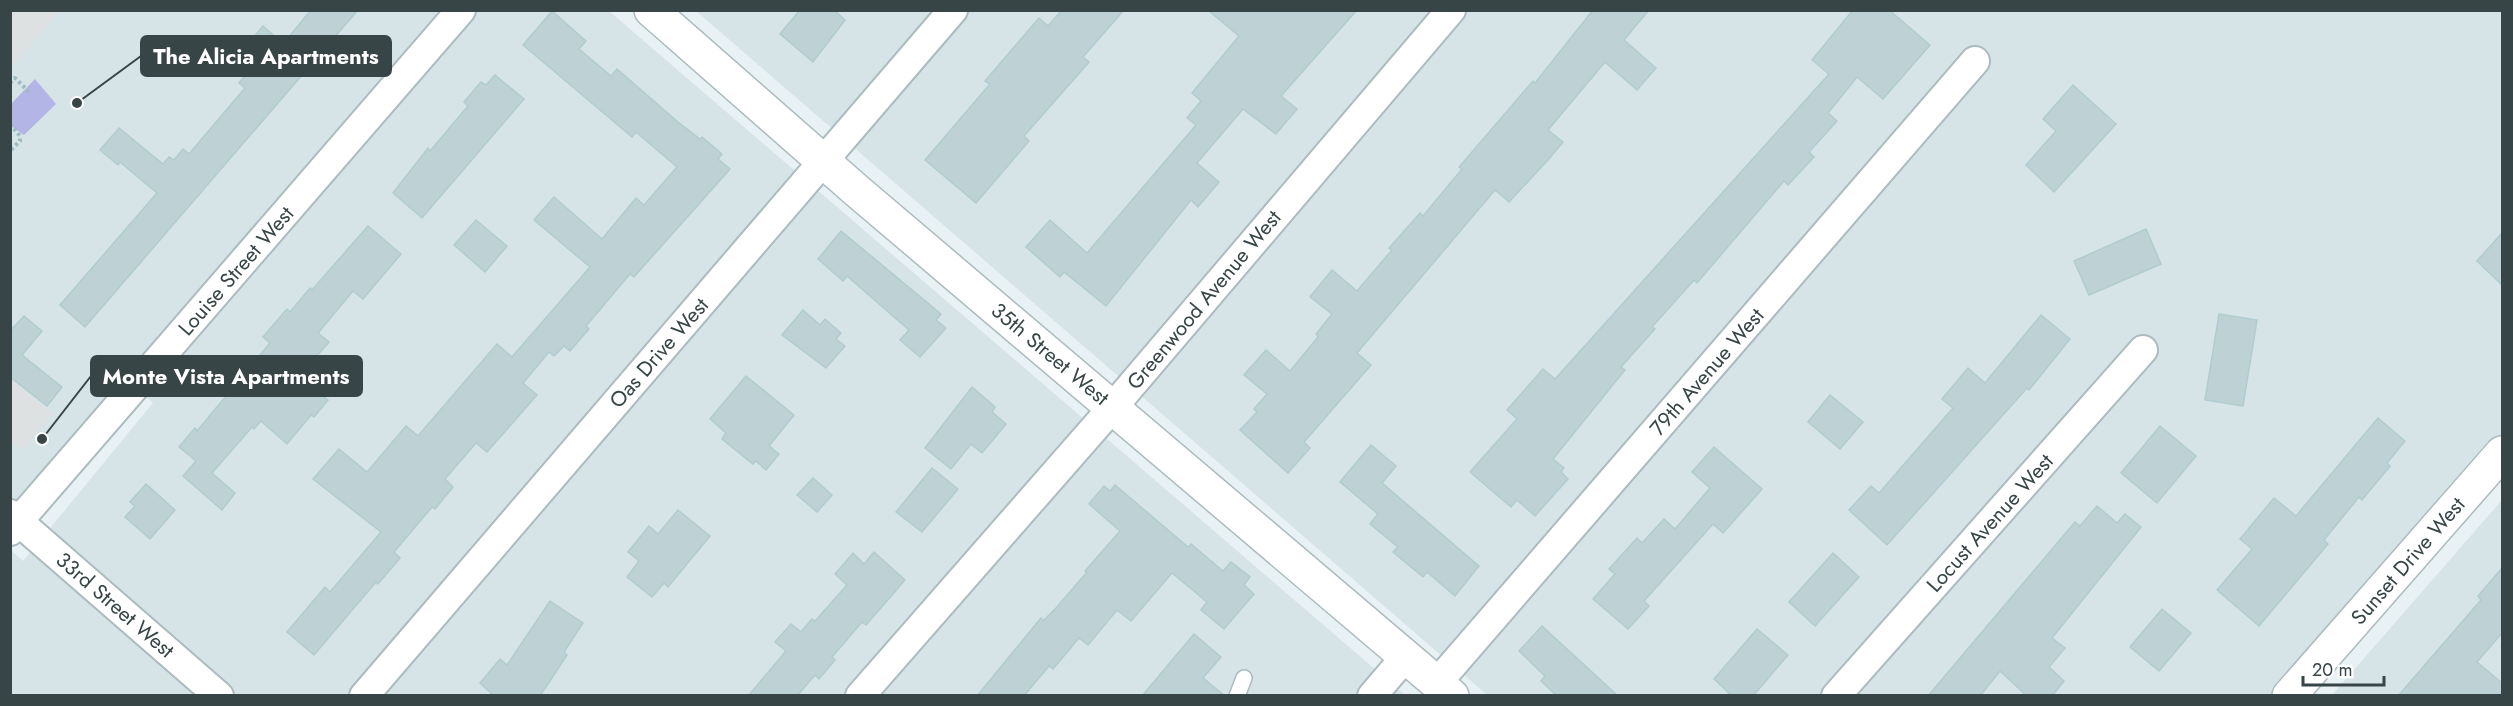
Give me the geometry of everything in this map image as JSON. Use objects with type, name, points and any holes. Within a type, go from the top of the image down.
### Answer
[{"type":"street","name":"Louise Street West","points":[[13,522],[461,10]]},
{"type":"street","name":"35th Street West","points":[[651,10],[825,160],[856,190],[1445,689]]},
{"type":"street","name":"Oas Drive West","points":[[364,696],[953,10]]},
{"type":"street","name":"Greenwood Avenue West","points":[[860,696],[1113,407],[1451,10]]},
{"type":"street","name":"79th Avenue West","points":[[1445,689],[1976,61]]},
{"type":"street","name":"Locust Avenue West","points":[[1836,696],[2143,350]]},
{"type":"street","name":"Sunset Drive West","points":[[2289,696],[2502,453]]},
{"type":"street","name":"33rd Street West","points":[[13,522],[219,696]]},
{"type":"street","points":[[1372,696],[1406,656]]},
{"type":"lane","points":[[1237,696],[1244,678]]},
{"type":"path","points":[[10,83],[15,78],[29,92]]},
{"type":"path","points":[[10,124],[20,136],[20,141],[10,151]]},
{"type":"shaded area","points":[[10,11],[609,11],[1405,695],[11,695],[11,550],[23,561],[153,403],[126,378],[21,501],[11,501]]},
{"type":"shaded area","points":[[10,11],[60,11],[11,68]]},
{"type":"shaded area","points":[[696,11],[2502,11],[2502,440],[2282,695],[1487,695]]},
{"type":"shaded area","points":[[35,79],[56,104],[24,135],[11,126],[11,104]]},
{"type":"shaded area","points":[[10,378],[53,414],[22,451],[11,442]]},
{"type":"shaded area","points":[[2502,500],[2502,695],[2332,695]]},
{"type":"building","points":[[311,10],[358,10],[85,327],[60,305],[157,193],[120,162],[118,165],[100,150],[119,128],[163,164],[169,157],[174,160],[183,149],[189,154],[245,88],[239,83],[258,60],[244,49],[263,26],[283,44]]},
{"type":"building","points":[[800,10],[834,10],[845,20],[813,62],[780,34]]},
{"type":"building","points":[[1062,10],[1124,10],[1083,57],[1089,62],[1024,136],[1029,141],[976,203],[925,160],[990,84],[985,81],[1039,18],[1048,26]]},
{"type":"building","points":[[1208,10],[1357,10],[1281,96],[1297,109],[1276,134],[1243,109],[1197,163],[1219,182],[1198,207],[1191,200],[1106,306],[1064,272],[1060,277],[1026,247],[1050,220],[1087,253],[1196,125],[1187,118],[1201,101],[1192,93],[1239,36]]},
{"type":"building","points":[[1593,10],[1649,10],[1624,40],[1656,68],[1637,90],[1605,62],[1548,130],[1563,142],[1548,160],[1509,202],[1495,190],[1357,353],[1371,365],[1304,442],[1310,448],[1288,473],[1240,430],[1257,412],[1254,409],[1267,394],[1244,375],[1266,350],[1290,371],[1318,337],[1316,334],[1332,314],[1310,297],[1332,270],[1357,291],[1392,250],[1389,248],[1420,213],[1423,216],[1462,169],[1459,167],[1533,81],[1535,83]]},
{"type":"building","points":[[1853,10],[1889,10],[1930,45],[1883,99],[1857,77],[1828,113],[1837,121],[1809,152],[1814,157],[1788,185],[1784,181],[1697,283],[1694,280],[1652,327],[1655,329],[1621,367],[1625,370],[1553,459],[1564,468],[1561,472],[1568,479],[1535,516],[1517,500],[1511,507],[1470,472],[1517,419],[1507,410],[1543,369],[1555,379],[1829,74],[1812,60]]},
{"type":"building","points":[[552,11],[586,41],[579,49],[611,76],[617,69],[678,122],[700,139],[702,137],[722,154],[718,159],[730,169],[634,277],[630,274],[586,326],[589,329],[570,351],[564,346],[554,356],[549,352],[523,383],[537,395],[487,452],[476,443],[445,479],[453,487],[435,509],[432,507],[394,552],[400,558],[378,584],[376,582],[314,655],[287,632],[325,587],[330,592],[381,532],[313,479],[339,449],[367,472],[406,426],[418,436],[497,344],[512,357],[590,267],[534,220],[554,197],[602,239],[636,198],[644,205],[677,167],[636,132],[632,137],[523,45]]},
{"type":"building","points":[[495,75],[524,99],[422,218],[393,193],[428,148],[430,151],[468,106],[464,102],[481,82],[486,85]]},
{"type":"building","points":[[2073,85],[2116,124],[2054,192],[2026,165],[2056,131],[2043,119]]},
{"type":"building","points":[[476,220],[507,246],[485,272],[454,245]]},
{"type":"building","points":[[368,226],[401,254],[363,299],[353,291],[318,333],[329,342],[299,376],[328,400],[314,417],[311,415],[287,444],[261,421],[254,429],[252,427],[212,473],[235,493],[222,510],[183,476],[196,461],[179,447],[195,428],[197,431],[270,343],[263,337],[287,309],[290,312],[310,288],[312,290]]},
{"type":"building","points":[[2146,229],[2161,264],[2089,295],[2074,261]]},
{"type":"building","points":[[841,231],[941,314],[936,320],[946,328],[920,357],[900,340],[909,330],[847,276],[843,281],[818,259]]},
{"type":"building","points":[[2502,233],[2502,285],[2477,261]]},
{"type":"building","points":[[803,310],[820,325],[825,319],[841,333],[836,339],[845,346],[826,368],[782,335]]},
{"type":"building","points":[[2219,314],[2257,320],[2243,406],[2205,400]]},
{"type":"building","points":[[2041,315],[2070,339],[2029,390],[2027,388],[1887,545],[1849,510],[1871,486],[1879,493],[1953,408],[1942,399],[1968,368],[1985,383]]},
{"type":"building","points":[[24,316],[42,331],[22,355],[62,387],[47,406],[10,377],[10,331]]},
{"type":"building","points":[[746,376],[794,415],[769,446],[779,454],[766,470],[756,461],[753,464],[722,439],[726,433],[710,419]]},
{"type":"building","points":[[972,387],[995,407],[992,412],[1006,424],[982,453],[971,444],[951,469],[925,448]]},
{"type":"building","points":[[1830,395],[1863,422],[1840,449],[1808,422]]},
{"type":"building","points":[[2378,418],[2405,441],[2387,463],[2390,466],[2362,500],[2359,497],[2324,540],[2328,544],[2259,626],[2217,590],[2252,549],[2240,539],[2274,498],[2296,516]]},
{"type":"building","points":[[2160,426],[2196,456],[2157,503],[2121,473]]},
{"type":"building","points":[[1371,445],[1396,466],[1382,483],[1479,566],[1455,596],[1427,572],[1423,577],[1393,552],[1398,547],[1370,524],[1378,514],[1340,482]]},
{"type":"building","points":[[1714,447],[1762,489],[1723,533],[1713,524],[1644,601],[1649,606],[1628,629],[1593,599],[1615,574],[1609,569],[1637,538],[1642,543],[1664,519],[1675,529],[1710,488],[1692,472]]},
{"type":"building","points":[[932,468],[958,489],[922,532],[896,512]]},
{"type":"building","points":[[813,478],[832,495],[817,512],[797,495]]},
{"type":"building","points":[[146,484],[175,510],[150,539],[125,517],[135,506],[130,502]]},
{"type":"building","points":[[1115,485],[1188,547],[1191,544],[1223,571],[1231,562],[1250,577],[1244,585],[1254,594],[1224,629],[1201,610],[1207,602],[1172,573],[1131,621],[1117,610],[1088,645],[1079,638],[1053,669],[1049,666],[1024,696],[977,696],[1041,618],[1043,621],[1056,608],[1120,531],[1089,504],[1104,486],[1110,491]]},
{"type":"building","points":[[2097,506],[2117,523],[2125,514],[2141,527],[2052,638],[2065,648],[2049,667],[2064,681],[2052,696],[2027,696],[2000,671],[1980,696],[1928,696],[2075,522],[2080,526]]},
{"type":"building","points":[[678,510],[710,536],[668,587],[664,583],[652,597],[627,577],[639,561],[628,552],[649,526],[658,534]]},
{"type":"building","points":[[874,552],[905,580],[866,625],[862,622],[832,657],[835,660],[819,679],[815,675],[797,696],[748,696],[786,651],[775,642],[791,624],[801,632],[812,619],[815,621],[847,585],[835,574],[853,553],[864,564]]},
{"type":"building","points":[[1833,553],[1859,577],[1815,626],[1789,602]]},
{"type":"building","points":[[2502,568],[2502,633],[2477,662],[2502,683],[2502,696],[2398,696],[2481,600],[2478,596]]},
{"type":"building","points":[[550,601],[583,623],[564,652],[567,655],[540,696],[494,696],[480,683],[500,659],[507,665]]},
{"type":"building","points":[[2162,609],[2191,633],[2159,671],[2130,647]]},
{"type":"building","points":[[1542,626],[1618,696],[1557,696],[1541,681],[1545,676],[1519,651]]},
{"type":"building","points":[[1757,629],[1788,655],[1753,696],[1732,696],[1714,679]]},
{"type":"building","points":[[1194,634],[1221,657],[1203,678],[1225,696],[1142,696]]},
{"type":"place","name":"The Alicia Apartments","points":[[77,103]]},
{"type":"place","name":"Monte Vista Apartments","points":[[42,439]]}]
